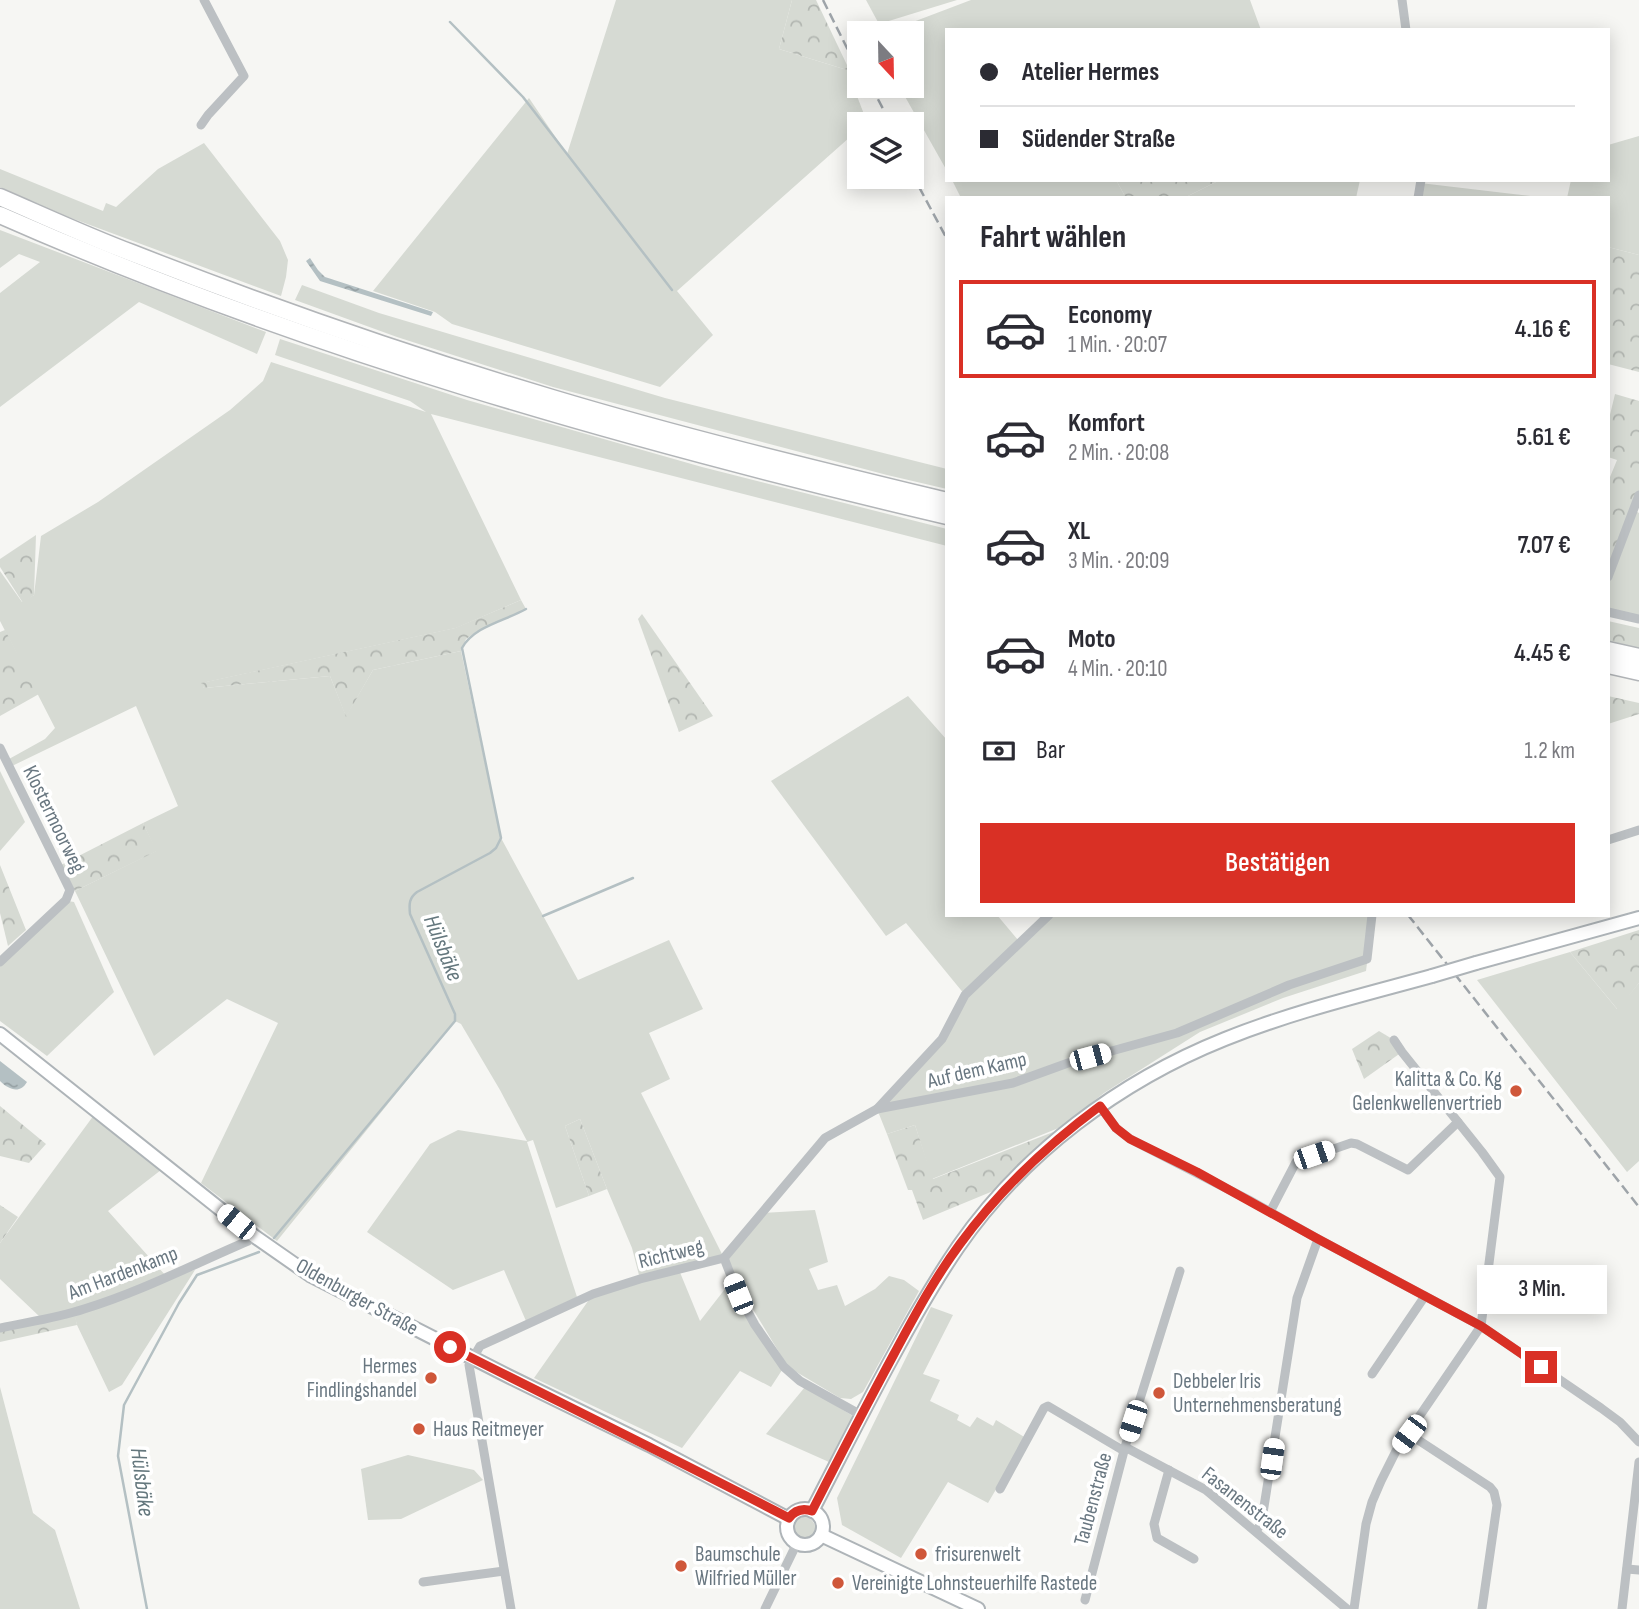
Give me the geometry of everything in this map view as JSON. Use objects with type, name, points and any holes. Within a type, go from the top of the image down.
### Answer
[{"type":"highway","points":[[0,197],[269,313],[286,327],[445,380],[655,442],[945,516]]},
{"type":"highway","points":[[0,215],[86,253],[269,313],[306,318],[553,399],[794,464],[945,501]]},
{"type":"highway","points":[[1610,650],[1639,657]]},
{"type":"highway","points":[[1610,665],[1639,672]]},
{"type":"street","points":[[201,125],[244,76],[204,0]]},
{"type":"street","points":[[1402,0],[1406,28]]},
{"type":"street","points":[[1610,572],[1639,495]]},
{"type":"street","points":[[1610,612],[1639,619]]},
{"type":"street","name":"Klostermoorweg","points":[[0,748],[69,890],[66,900],[0,962]]},
{"type":"street","points":[[1610,839],[1639,830]]},
{"type":"street","name":"Auf dem Kamp","points":[[877,1109],[942,1039],[965,995],[1047,917]]},
{"type":"street","name":"Auf dem Kamp","points":[[877,1109],[1013,1083],[1068,1063],[1177,1033],[1289,985],[1367,959],[1372,917]]},
{"type":"street","points":[[812,1511],[924,1299],[959,1245],[1001,1193],[1028,1166],[1100,1106],[1132,1085],[1191,1054],[1246,1031],[1292,1015],[1639,918]]},
{"type":"street","name":"Oldenburger Straße","points":[[0,1034],[254,1236],[310,1275],[789,1518]]},
{"type":"street","points":[[1354,1609],[1361,1551],[1373,1502],[1397,1449],[1481,1326],[1500,1177],[1394,1040]]},
{"type":"street","points":[[1100,1106],[1116,1128],[1130,1139],[1197,1172],[1481,1326],[1601,1408],[1620,1422],[1639,1442]]},
{"type":"street","name":"Richtweg","points":[[472,1358],[480,1346],[593,1294],[724,1258],[825,1138],[877,1109]]},
{"type":"street","points":[[1270,1212],[1296,1162],[1351,1143],[1408,1170],[1458,1122]]},
{"type":"street","name":"Am Hardenkamp","points":[[0,1328],[43,1320],[108,1301],[248,1241],[254,1236]]},
{"type":"street","points":[[1256,1531],[1261,1524],[1263,1513],[1297,1298],[1318,1239]]},
{"type":"street","points":[[724,1258],[749,1315],[784,1367],[800,1381],[861,1415]]},
{"type":"street","points":[[1124,1449],[1180,1271]]},
{"type":"street","points":[[1371,1374],[1424,1296]]},
{"type":"street","points":[[472,1358],[472,1383],[511,1609]]},
{"type":"street","name":"Fasanenstraße","points":[[1000,1489],[1038,1418],[1048,1406],[1124,1449],[1206,1490],[1347,1609]]},
{"type":"street","points":[[1409,1434],[1494,1492],[1497,1505],[1482,1609]]},
{"type":"street","name":"Taubenstraße","points":[[1085,1600],[1124,1449]]},
{"type":"street","points":[[1622,1609],[1639,1462]]},
{"type":"street","points":[[1169,1470],[1154,1524],[1157,1538],[1194,1559]]},
{"type":"street","points":[[801,1509],[812,1511],[817,1514],[822,1524],[821,1535],[812,1543],[797,1543],[788,1532],[789,1518],[801,1509]]},
{"type":"street","points":[[821,1535],[978,1609]]},
{"type":"street","points":[[765,1609],[797,1543]]},
{"type":"street","points":[[1627,1569],[1639,1570]]},
{"type":"street","points":[[423,1582],[504,1571]]},
{"type":"green space","points":[[616,0],[792,0],[779,49],[847,70],[847,98],[858,98],[863,112],[847,112],[847,140],[677,291],[713,335],[660,387],[452,324],[435,312],[373,291],[529,98],[567,154]]},
{"type":"green space","points":[[792,0],[816,0],[847,70],[779,49]]},
{"type":"green space","points":[[866,0],[957,0],[889,21],[877,21]]},
{"type":"green space","points":[[971,0],[1250,0],[1260,28],[945,28],[945,167],[924,130],[924,112],[914,112],[906,98],[924,98],[924,21],[916,21]]},
{"type":"green space","points":[[1639,136],[1639,255],[1610,248],[1610,196],[1567,196],[1571,182],[1610,182],[1610,144]]},
{"type":"green space","points":[[204,143],[280,241],[288,260],[281,296],[63,215],[0,187],[0,169],[103,211],[106,203],[116,207],[158,169]]},
{"type":"green space","points":[[953,182],[1117,182],[1125,196],[960,196]]},
{"type":"green space","points":[[1117,182],[1216,182],[1188,196],[1125,196]]},
{"type":"green space","points":[[1216,182],[1360,182],[1356,196],[1188,196]]},
{"type":"green space","points":[[1420,183],[1531,196],[1418,196]]},
{"type":"green space","points":[[0,230],[266,332],[257,354],[139,302],[0,407],[0,293],[40,262],[19,254],[0,268]]},
{"type":"green space","points":[[1610,248],[1639,255],[1639,372],[1610,365]]},
{"type":"green space","points":[[302,285],[379,313],[665,398],[945,468],[945,489],[553,387],[397,337],[295,300]]},
{"type":"green space","points":[[280,339],[467,400],[702,467],[945,528],[945,545],[431,414],[521,600],[456,628],[202,683],[204,688],[330,676],[346,716],[373,670],[461,651],[501,838],[578,980],[669,940],[703,1009],[649,1033],[670,1079],[641,1093],[724,1258],[762,1213],[815,1210],[828,1262],[809,1269],[818,1290],[837,1285],[845,1306],[875,1289],[889,1276],[904,1280],[919,1291],[863,1392],[851,1399],[840,1398],[788,1367],[743,1293],[738,1294],[784,1367],[771,1387],[740,1371],[682,1448],[534,1378],[593,1294],[640,1279],[632,1248],[580,1119],[565,1126],[589,1196],[556,1208],[533,1140],[527,1142],[577,1297],[526,1321],[504,1270],[453,1290],[367,1232],[430,1144],[458,1130],[527,1141],[461,1024],[455,1021],[277,1241],[201,1183],[278,1023],[227,999],[154,1056],[75,891],[156,851],[143,823],[178,806],[136,706],[12,766],[9,759],[45,739],[55,728],[0,621],[0,571],[22,602],[34,595],[41,536],[98,502],[230,410],[263,381],[271,362],[426,412],[410,401],[275,355]],"holes":[[[724,1259],[732,1280],[700,1321],[679,1270]]]},
{"type":"green space","points":[[1615,394],[1639,401],[1639,493],[1610,561],[1610,477],[1617,460],[1610,458],[1610,415]]},
{"type":"green space","points":[[1634,510],[1639,513],[1639,618],[1610,611],[1610,562]]},
{"type":"green space","points":[[36,535],[34,595],[23,603],[0,567],[0,559]]},
{"type":"green space","points":[[521,600],[526,609],[476,632],[466,639],[461,651],[373,670],[346,717],[330,676],[204,688],[201,683],[455,628]]},
{"type":"green space","points":[[642,614],[713,716],[679,732],[638,619]]},
{"type":"green space","points":[[1610,621],[1639,628],[1639,649],[1610,642]]},
{"type":"green space","points":[[5,630],[39,694],[0,716],[0,632]]},
{"type":"green space","points":[[908,696],[945,738],[945,917],[999,917],[1018,940],[1050,917],[1373,917],[1366,971],[1283,998],[1200,1032],[1104,1093],[1061,1127],[932,1179],[915,1125],[887,1134],[877,1109],[942,1039],[965,995],[906,923],[886,936],[771,781]]},
{"type":"green space","points":[[1610,696],[1639,703],[1639,714],[1610,723]]},
{"type":"green space","points":[[0,771],[25,822],[0,851]]},
{"type":"green space","points":[[143,823],[157,851],[75,891],[61,865]]},
{"type":"green space","points":[[0,865],[26,930],[8,946],[0,913]]},
{"type":"green space","points":[[68,901],[74,902],[114,992],[47,1056],[0,1021],[0,965]]},
{"type":"green space","points":[[1639,930],[1639,983],[1618,1010],[1570,952]]},
{"type":"green space","points":[[1570,952],[1617,1009],[1639,983],[1639,1161],[1627,1172],[1477,980]]},
{"type":"green space","points":[[1379,1031],[1394,1040],[1402,1052],[1364,1079],[1352,1049]]},
{"type":"green space","points":[[0,1106],[46,1144],[29,1163],[0,1156]]},
{"type":"green space","points":[[94,1115],[161,1170],[108,1211],[166,1276],[195,1270],[122,1385],[109,1392],[77,1325],[73,1310],[40,1317],[0,1279],[0,1243]]},
{"type":"green space","points":[[580,1119],[607,1189],[589,1196],[565,1126]]},
{"type":"green space","points":[[915,1125],[933,1179],[1061,1129],[998,1189],[923,1220],[912,1190],[908,1190],[887,1134]]},
{"type":"green space","points":[[0,1205],[18,1217],[0,1243]]},
{"type":"green space","points":[[931,1307],[953,1315],[923,1374],[940,1380],[930,1401],[959,1415],[957,1420],[970,1427],[977,1417],[993,1426],[996,1420],[1026,1438],[988,1503],[948,1482],[901,1558],[842,1525],[837,1498]]},
{"type":"green space","points":[[75,1315],[77,1325],[0,1342],[0,1331]]},
{"type":"green space","points":[[0,1387],[33,1513],[55,1530],[80,1609],[0,1609]]},
{"type":"green space","points":[[805,1387],[853,1416],[829,1462],[766,1434]]},
{"type":"green space","points":[[408,1455],[474,1470],[483,1480],[401,1519],[368,1520],[361,1469]]},
{"type":"green space","points":[[804,1517],[812,1520],[815,1528],[812,1536],[804,1539],[796,1536],[793,1528],[796,1520]]},
{"type":"water","points":[[310,258],[325,277],[433,312],[431,316],[320,281],[306,261]]},
{"type":"water","points":[[0,1061],[27,1082],[24,1086],[14,1089],[0,1081]]},
{"type":"waterway","points":[[450,22],[523,97],[672,290]]},
{"type":"waterway","name":"Hülsbäke","points":[[274,1238],[455,1021],[455,1014],[410,914],[410,902],[417,892],[490,853],[501,838],[462,648],[467,640],[482,629],[526,609]]},
{"type":"waterway","points":[[543,916],[633,878]]},
{"type":"waterway","name":"Hülsbäke","points":[[147,1609],[118,1456],[124,1405],[197,1275],[259,1252]]},
{"type":"railway","points":[[823,0],[847,48]]},
{"type":"railway","points":[[877,98],[885,112]]},
{"type":"railway","points":[[920,189],[945,235]]},
{"type":"railway","points":[[1410,917],[1639,1207]]},
{"type":"place","name":"Kalitta & Co. Kg Gelenkwellenvertrieb","points":[[1516,1091]]},
{"type":"place","name":"Hermes Findlingshandel","points":[[431,1378]]},
{"type":"place","name":"Debbeler Iris Unternehmensberatung","points":[[1159,1393]]},
{"type":"place","name":"Haus Reitmeyer","points":[[419,1429]]},
{"type":"place","name":"frisurenwelt","points":[[921,1554]]},
{"type":"place","name":"Baumschule Wilfried Müller","points":[[681,1566]]},
{"type":"place","name":"Vereinigte Lohnsteuerhilfe Rastede","points":[[838,1583]]},
{"type":"route","points":[[450,1347],[649,1445],[789,1518],[801,1509],[812,1511],[919,1308],[959,1245],[1001,1193],[1028,1166],[1070,1128],[1100,1106],[1116,1128],[1130,1139],[1197,1172],[1481,1326],[1541,1367]]}]
